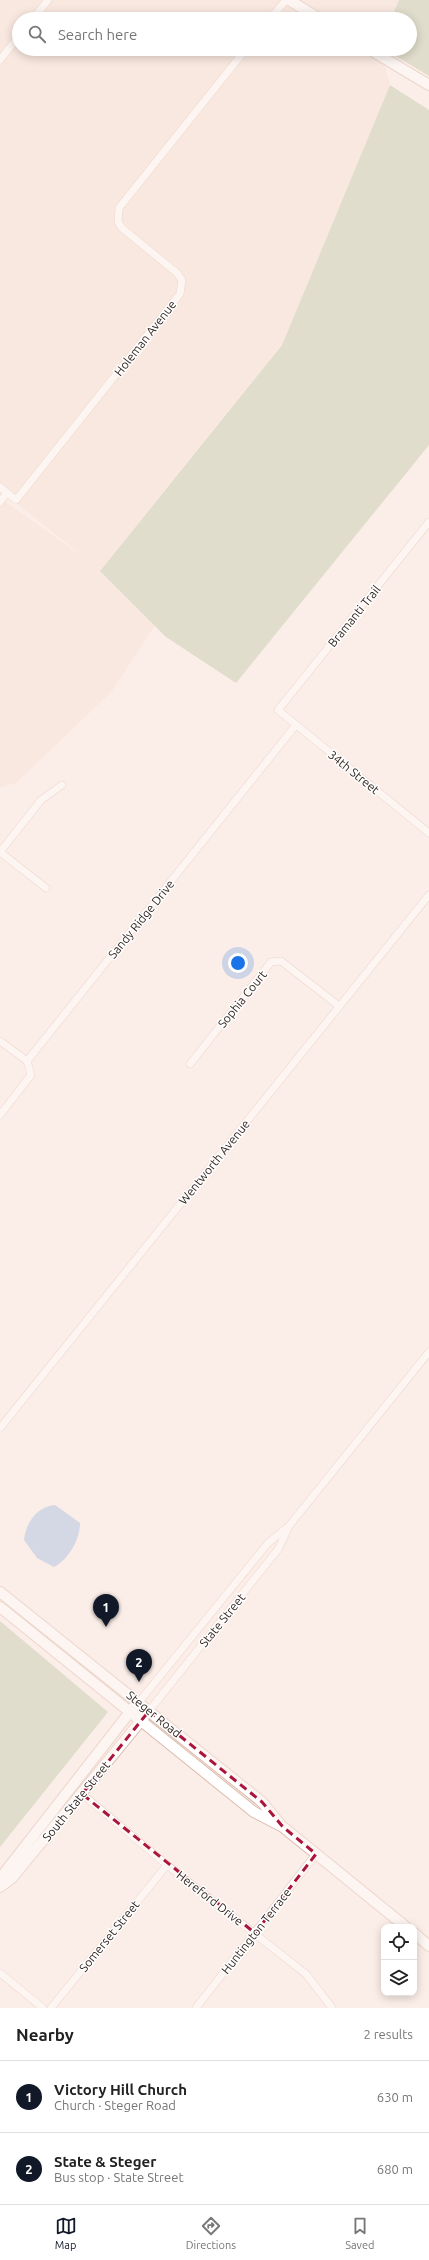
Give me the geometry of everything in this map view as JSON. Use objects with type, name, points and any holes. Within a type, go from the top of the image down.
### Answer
[{"type":"street","points":[[39,12],[48,0]]},
{"type":"street","points":[[276,12],[287,0],[308,12]]},
{"type":"street","points":[[0,60],[12,45]]},
{"type":"street","name":"Holeman Avenue","points":[[7,493],[16,500],[180,294],[182,280],[177,273],[122,228],[118,222],[119,208],[240,56]]},
{"type":"street","points":[[381,56],[429,85]]},
{"type":"street","points":[[0,487],[7,493],[0,502]]},
{"type":"street","name":"Bramanti Trail","points":[[278,710],[429,522]]},
{"type":"street","name":"34th Street","points":[[278,710],[429,833]]},
{"type":"street","name":"Sandy Ridge Drive","points":[[27,1061],[296,725]]},
{"type":"street","points":[[46,888],[0,852],[41,800],[62,785]]},
{"type":"street","name":"Wentworth Avenue","points":[[0,1428],[429,895]]},
{"type":"street","name":"Sophia Court","points":[[190,1064],[271,962],[281,961],[339,1006]]},
{"type":"street","points":[[0,1041],[27,1061],[31,1075],[0,1115]]},
{"type":"street","name":"State Street","points":[[138,1702],[268,1543],[289,1526],[429,1352]]},
{"type":"street","name":"State Street","points":[[149,1711],[279,1548],[289,1526]]},
{"type":"street","name":"Steger Road","points":[[0,1592],[262,1802],[283,1827],[402,1924]]},
{"type":"street","name":"Steger Road","points":[[0,1607],[129,1713],[254,1812],[283,1827]]},
{"type":"street","name":"South State Street","points":[[0,1882],[5,1872],[138,1702]]},
{"type":"street","name":"South State Street","points":[[0,1887],[12,1878],[149,1711]]},
{"type":"street","name":"Hereford Drive","points":[[82,1794],[167,1865],[306,1974],[332,2008]]},
{"type":"street","name":"Huntington Terrace","points":[[196,2008],[316,1854]]},
{"type":"street","name":"Somerset Street","points":[[51,2008],[167,1865]]},
{"type":"street","points":[[417,1936],[429,1946]]},
{"type":"street","points":[[0,1973],[43,2008]]},
{"type":"highlighted area","points":[[149,1711],[262,1802],[283,1827],[316,1854],[255,1933],[82,1794]]},
{"type":"shaded area","points":[[0,0],[399,0],[394,12],[12,12],[12,56],[382,56],[390,85],[282,344],[100,570],[155,625],[112,691],[16,783],[0,787],[0,498],[85,558],[0,490]]},
{"type":"green space","points":[[399,0],[429,0],[429,76],[396,56],[417,56],[417,12],[394,12]]},
{"type":"green space","points":[[390,85],[429,110],[429,445],[236,683],[166,637],[100,571],[282,345]]},
{"type":"green space","points":[[0,1621],[108,1712],[0,1847]]},
{"type":"water","points":[[55,1505],[80,1523],[78,1536],[73,1548],[64,1559],[54,1567],[37,1558],[24,1540],[27,1527],[34,1516],[43,1509]]},
{"type":"place","name":"Victory Hill Church","points":[[106,1627]]},
{"type":"place","name":"State & Steger","points":[[139,1682]]}]
